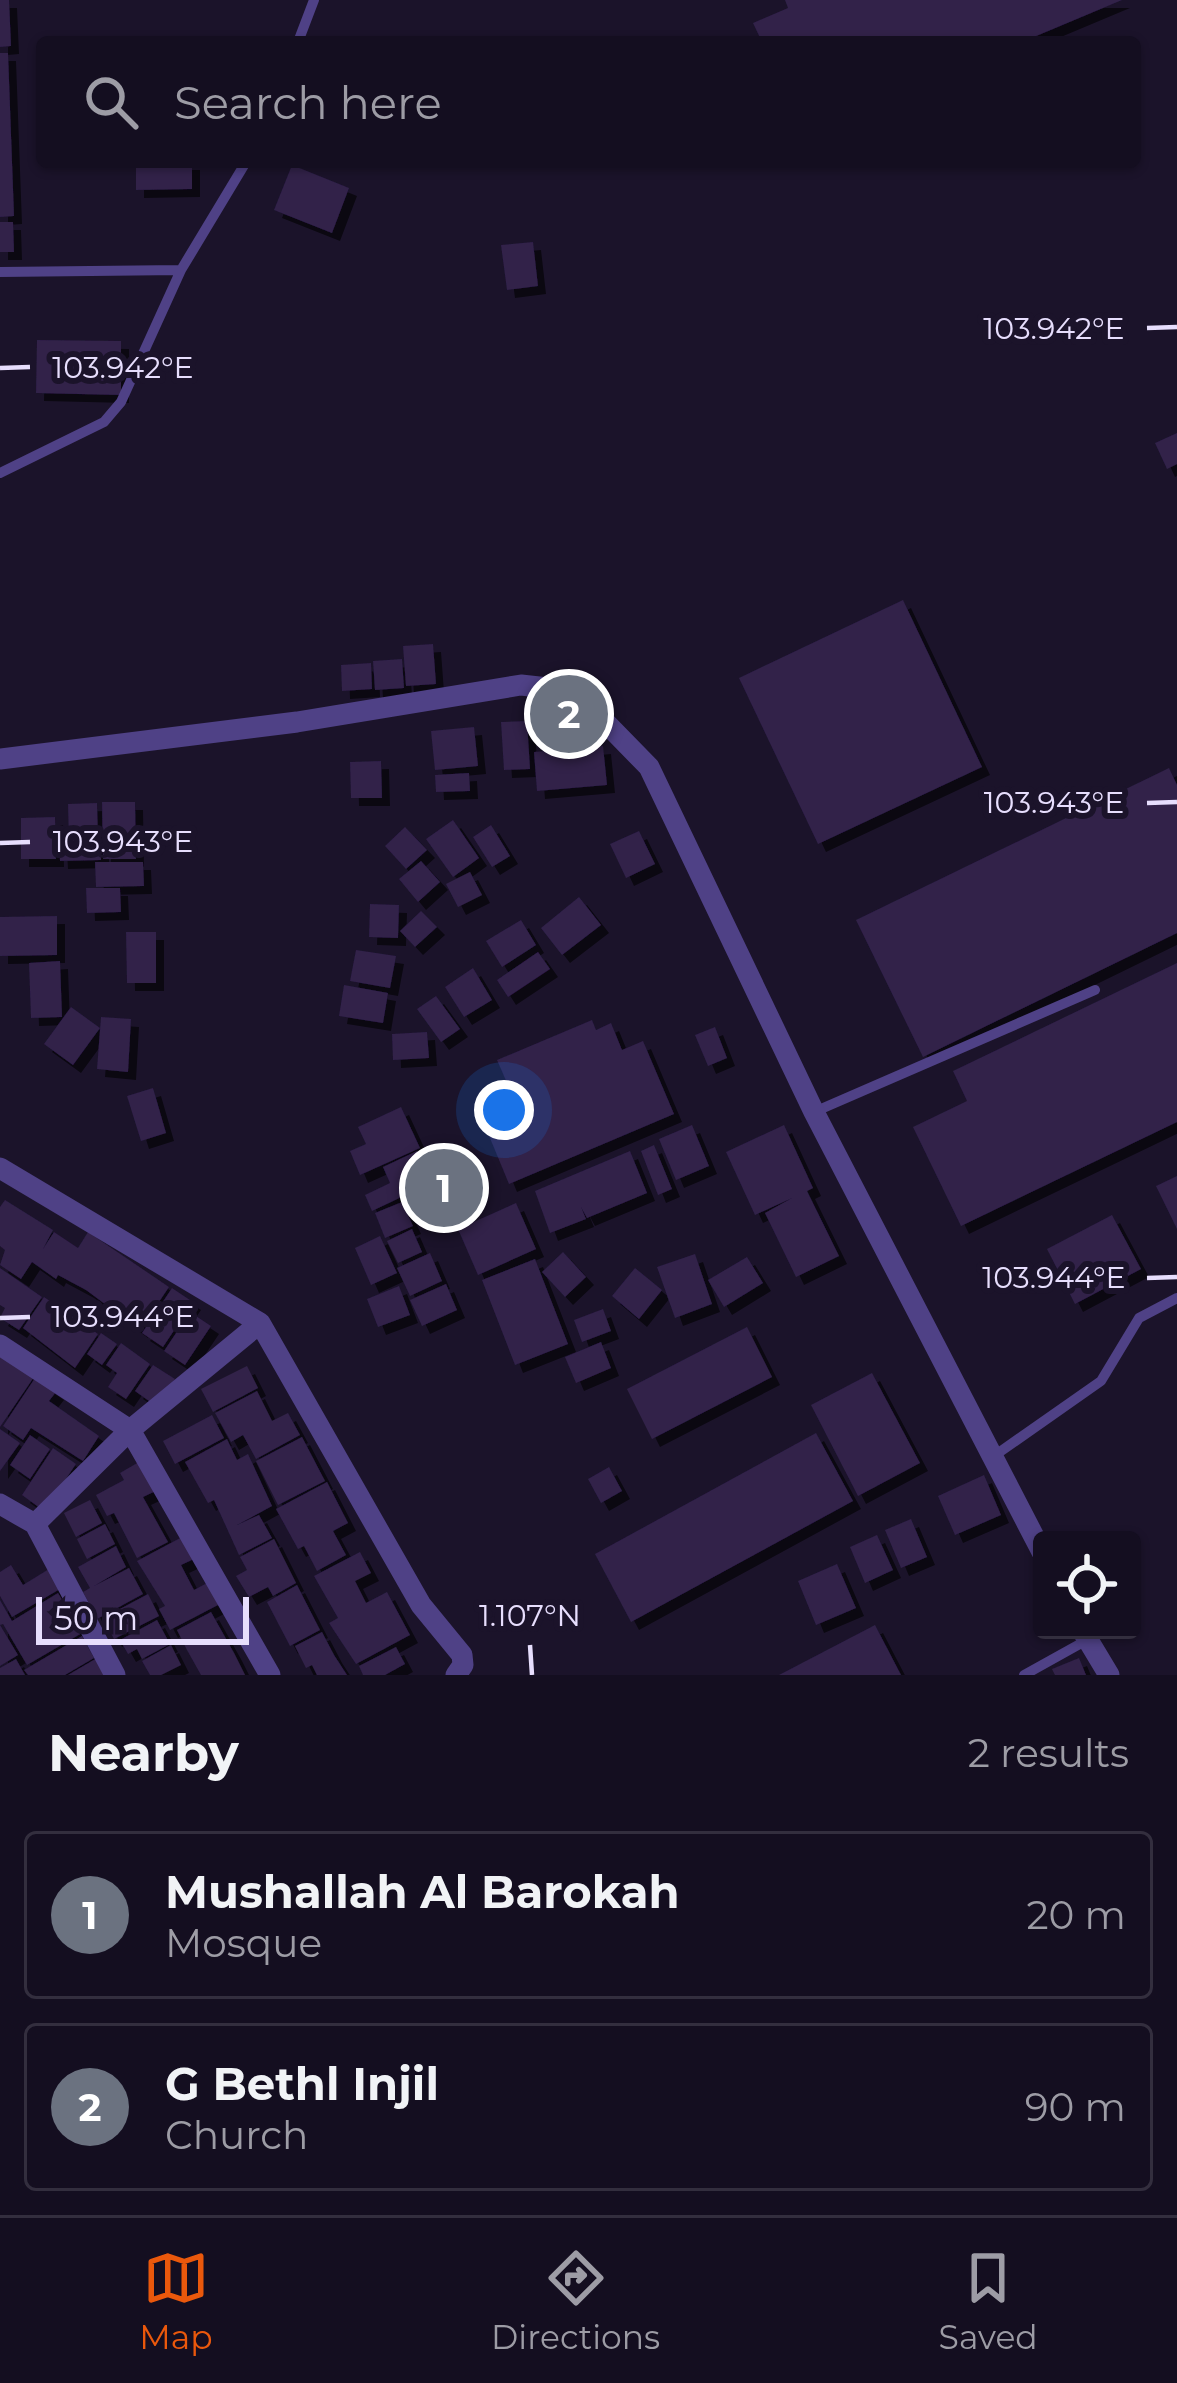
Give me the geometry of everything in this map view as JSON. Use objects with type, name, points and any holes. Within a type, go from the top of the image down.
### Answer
[{"type":"street","points":[[0,759],[297,722],[521,685],[566,690],[649,767],[814,1112],[1033,1534]]},
{"type":"street","points":[[0,1168],[260,1323],[421,1605],[462,1655],[463,1665],[456,1675]]},
{"type":"street","points":[[35,1524],[130,1430],[260,1323]]},
{"type":"street","points":[[0,1345],[130,1430],[271,1675]]},
{"type":"street","points":[[0,1504],[35,1524],[115,1675]]},
{"type":"street","points":[[1087,1639],[1109,1675]]},
{"type":"lane","points":[[300,36],[314,0]]},
{"type":"lane","points":[[0,473],[104,422],[121,402],[181,270],[242,168]]},
{"type":"lane","points":[[0,272],[181,270]]},
{"type":"lane","points":[[814,1112],[1095,990]]},
{"type":"lane","points":[[993,1456],[1101,1381],[1139,1318],[1177,1298]]},
{"type":"lane","points":[[1024,1675],[1079,1639]]},
{"type":"building","points":[[0,0],[9,0],[11,46],[0,47]]},
{"type":"building","points":[[785,0],[1122,0],[1036,36],[759,36],[753,23],[788,8]]},
{"type":"building","points":[[0,53],[8,53],[14,216],[0,217]]},
{"type":"building","points":[[136,168],[192,168],[192,189],[136,190]]},
{"type":"building","points":[[291,168],[349,188],[332,233],[274,210]]},
{"type":"building","points":[[0,222],[13,222],[14,252],[0,252]]},
{"type":"building","points":[[533,242],[538,286],[507,290],[501,245]]},
{"type":"building","points":[[37,340],[121,341],[121,395],[36,393]]},
{"type":"building","points":[[1177,433],[1177,464],[1167,469],[1155,443]]},
{"type":"building","points":[[903,600],[982,767],[818,844],[739,678]]},
{"type":"building","points":[[433,644],[436,684],[406,686],[403,646]]},
{"type":"building","points":[[402,659],[404,688],[375,690],[373,661]]},
{"type":"building","points":[[371,663],[372,689],[342,691],[341,665]]},
{"type":"building","points":[[527,721],[530,769],[504,770],[501,722]]},
{"type":"building","points":[[474,727],[478,766],[435,770],[431,731]]},
{"type":"building","points":[[603,746],[607,785],[537,791],[534,752]]},
{"type":"building","points":[[381,761],[382,798],[351,798],[350,762]]},
{"type":"building","points":[[1169,768],[1177,785],[1177,933],[923,1057],[856,920]]},
{"type":"building","points":[[469,773],[470,791],[436,792],[435,775]]},
{"type":"building","points":[[102,802],[135,802],[136,859],[103,859]]},
{"type":"building","points":[[97,803],[98,841],[69,841],[68,804]]},
{"type":"building","points":[[55,817],[56,859],[21,859],[21,818]]},
{"type":"building","points":[[453,820],[479,858],[453,877],[426,839]]},
{"type":"building","points":[[491,825],[510,856],[492,867],[473,837]]},
{"type":"building","points":[[405,827],[427,850],[406,869],[385,846]]},
{"type":"building","points":[[639,831],[655,864],[626,878],[610,844]]},
{"type":"building","points":[[101,843],[101,860],[60,861],[59,844]]},
{"type":"building","points":[[421,861],[440,882],[418,902],[399,879]]},
{"type":"building","points":[[95,862],[143,862],[144,886],[96,887]]},
{"type":"building","points":[[470,872],[482,895],[458,907],[446,884]]},
{"type":"building","points":[[86,888],[120,888],[121,912],[87,913]]},
{"type":"building","points":[[579,897],[601,925],[562,955],[541,928]]},
{"type":"building","points":[[370,904],[399,905],[398,938],[369,937]]},
{"type":"building","points":[[421,911],[437,927],[415,947],[400,931]]},
{"type":"building","points":[[57,916],[57,955],[0,956],[0,917]]},
{"type":"building","points":[[521,920],[536,945],[502,967],[486,941]]},
{"type":"building","points":[[126,932],[156,932],[156,983],[127,983]]},
{"type":"building","points":[[356,950],[396,956],[390,988],[350,981]]},
{"type":"building","points":[[538,952],[550,969],[508,997],[497,980]]},
{"type":"building","points":[[60,961],[62,1017],[31,1018],[29,963]]},
{"type":"building","points":[[1177,963],[1177,1122],[961,1226],[913,1127],[967,1101],[953,1071]]},
{"type":"building","points":[[473,968],[492,1000],[464,1017],[445,987]]},
{"type":"building","points":[[344,985],[388,993],[383,1023],[339,1016]]},
{"type":"building","points":[[436,996],[460,1029],[441,1042],[417,1009]]},
{"type":"building","points":[[71,1007],[100,1028],[73,1065],[44,1044]]},
{"type":"building","points":[[101,1017],[131,1019],[128,1072],[97,1069]]},
{"type":"building","points":[[592,1020],[596,1030],[611,1023],[622,1050],[643,1041],[674,1114],[509,1184],[480,1114],[514,1099],[497,1060]]},
{"type":"building","points":[[715,1027],[727,1058],[708,1066],[695,1035]]},
{"type":"building","points":[[427,1032],[429,1058],[393,1060],[392,1034]]},
{"type":"building","points":[[153,1088],[166,1133],[141,1141],[127,1096]]},
{"type":"building","points":[[401,1107],[420,1148],[360,1175],[350,1151],[366,1144],[358,1127]]},
{"type":"building","points":[[692,1125],[709,1166],[676,1180],[659,1139]]},
{"type":"building","points":[[784,1125],[813,1188],[807,1191],[839,1256],[796,1277],[765,1213],[792,1198],[755,1215],[726,1152]]},
{"type":"building","points":[[654,1145],[672,1189],[658,1195],[641,1151]]},
{"type":"building","points":[[417,1151],[431,1183],[372,1211],[365,1195],[390,1183],[383,1167]]},
{"type":"building","points":[[630,1151],[647,1193],[587,1218],[581,1207],[586,1219],[550,1233],[535,1191]]},
{"type":"building","points":[[1177,1176],[1177,1229],[1156,1186]]},
{"type":"building","points":[[5,1200],[53,1230],[43,1249],[54,1232],[78,1248],[88,1232],[169,1287],[140,1330],[86,1290],[58,1275],[56,1279],[32,1262],[21,1279],[0,1265],[5,1250],[0,1246],[0,1207]]},
{"type":"building","points":[[402,1202],[413,1226],[385,1238],[375,1213]]},
{"type":"building","points":[[516,1203],[536,1249],[478,1275],[458,1229]]},
{"type":"building","points":[[1112,1215],[1141,1269],[1075,1304],[1047,1249]]},
{"type":"building","points":[[412,1229],[422,1252],[398,1263],[387,1241]]},
{"type":"building","points":[[380,1236],[397,1273],[371,1285],[355,1248]]},
{"type":"building","points":[[563,1252],[586,1277],[565,1297],[542,1272]]},
{"type":"building","points":[[430,1253],[442,1281],[410,1296],[397,1268]]},
{"type":"building","points":[[695,1254],[712,1304],[675,1318],[657,1267]]},
{"type":"building","points":[[747,1257],[763,1283],[724,1307],[708,1280]]},
{"type":"building","points":[[535,1259],[568,1344],[515,1365],[482,1280]]},
{"type":"building","points":[[0,1268],[42,1297],[19,1330],[0,1318],[5,1308],[0,1305]]},
{"type":"building","points":[[635,1268],[662,1290],[639,1319],[612,1296]]},
{"type":"building","points":[[446,1284],[457,1310],[422,1326],[410,1300]]},
{"type":"building","points":[[399,1286],[410,1315],[378,1327],[367,1299]]},
{"type":"building","points":[[172,1288],[193,1302],[163,1347],[142,1333]]},
{"type":"building","points":[[44,1297],[98,1334],[75,1368],[23,1328]]},
{"type":"building","points":[[603,1309],[611,1331],[582,1342],[574,1320]]},
{"type":"building","points":[[190,1312],[211,1326],[185,1365],[164,1351]]},
{"type":"building","points":[[747,1327],[772,1377],[652,1439],[627,1389]]},
{"type":"building","points":[[101,1333],[117,1344],[102,1365],[87,1354]]},
{"type":"building","points":[[601,1342],[611,1368],[576,1383],[565,1357]]},
{"type":"building","points":[[121,1343],[150,1364],[126,1399],[108,1387],[117,1373],[106,1365]]},
{"type":"building","points":[[0,1356],[34,1377],[0,1427]]},
{"type":"building","points":[[153,1365],[175,1379],[156,1406],[135,1391]]},
{"type":"building","points":[[247,1366],[258,1388],[213,1412],[201,1389]]},
{"type":"building","points":[[872,1373],[920,1463],[858,1496],[811,1405]]},
{"type":"building","points":[[35,1378],[56,1392],[49,1401],[99,1436],[83,1461],[31,1428],[23,1440],[3,1426]]},
{"type":"building","points":[[257,1391],[272,1421],[288,1413],[300,1435],[256,1459],[243,1435],[231,1442],[215,1413]]},
{"type":"building","points":[[212,1415],[224,1438],[175,1464],[163,1441]]},
{"type":"building","points":[[0,1429],[20,1443],[0,1471]]},
{"type":"building","points":[[816,1433],[853,1501],[631,1622],[595,1554]]},
{"type":"building","points":[[30,1435],[50,1449],[30,1479],[10,1465]]},
{"type":"building","points":[[302,1437],[325,1481],[278,1505],[256,1461]]},
{"type":"building","points":[[227,1439],[237,1460],[248,1454],[272,1506],[237,1525],[259,1515],[272,1538],[239,1555],[214,1500],[208,1503],[185,1462]]},
{"type":"building","points":[[53,1448],[76,1464],[44,1511],[22,1495]]},
{"type":"building","points":[[144,1459],[160,1489],[143,1497],[168,1542],[137,1558],[114,1513],[107,1516],[96,1495],[124,1480],[120,1473]]},
{"type":"building","points":[[609,1467],[622,1491],[601,1503],[588,1479]]},
{"type":"building","points":[[984,1475],[1001,1515],[955,1535],[938,1496]]},
{"type":"building","points":[[327,1482],[348,1523],[333,1531],[346,1555],[317,1571],[304,1546],[298,1549],[276,1509]]},
{"type":"building","points":[[90,1500],[102,1523],[76,1537],[64,1513]]},
{"type":"building","points":[[911,1519],[927,1557],[901,1568],[885,1530]]},
{"type":"building","points":[[105,1524],[115,1544],[87,1559],[77,1539]]},
{"type":"building","points":[[877,1535],[893,1570],[865,1583],[850,1547]]},
{"type":"building","points":[[182,1537],[194,1559],[181,1565],[194,1590],[207,1583],[218,1605],[170,1630],[159,1609],[165,1606],[137,1561]]},
{"type":"building","points":[[274,1539],[296,1583],[273,1596],[268,1587],[249,1597],[236,1576],[247,1570],[240,1557]]},
{"type":"building","points":[[116,1546],[126,1567],[94,1586],[129,1568],[143,1594],[97,1619],[83,1592],[90,1588],[78,1567]]},
{"type":"building","points":[[360,1552],[371,1573],[355,1581],[366,1603],[387,1592],[410,1635],[356,1664],[329,1623],[338,1618],[314,1576]]},
{"type":"building","points":[[837,1564],[856,1608],[816,1625],[798,1581]]},
{"type":"building","points":[[11,1565],[23,1585],[49,1569],[60,1589],[12,1617],[0,1596],[0,1572]]},
{"type":"building","points":[[297,1585],[320,1630],[290,1646],[267,1602]]},
{"type":"building","points":[[58,1593],[82,1633],[27,1665],[0,1625],[0,1600],[12,1621]]},
{"type":"building","points":[[148,1594],[159,1616],[114,1639],[103,1618]]},
{"type":"building","points":[[211,1612],[245,1675],[201,1675],[187,1650],[177,1630]]},
{"type":"building","points":[[157,1620],[170,1644],[142,1659],[137,1649],[128,1654],[120,1640]]},
{"type":"building","points":[[0,1625],[18,1655],[0,1666]]},
{"type":"building","points":[[875,1625],[901,1675],[779,1675]]},
{"type":"building","points":[[322,1632],[347,1675],[317,1675],[312,1665],[306,1668],[295,1646]]},
{"type":"building","points":[[82,1636],[94,1658],[65,1675],[28,1675],[24,1670]]},
{"type":"building","points":[[171,1645],[181,1665],[150,1675],[142,1661]]},
{"type":"building","points":[[396,1647],[405,1664],[385,1675],[363,1675],[359,1666]]},
{"type":"building","points":[[97,1658],[106,1675],[68,1675]]},
{"type":"building","points":[[1079,1658],[1086,1675],[1055,1675],[1052,1669]]},
{"type":"building","points":[[16,1659],[25,1675],[0,1675],[0,1668]]},
{"type":"place","name":"G Bethl Injil","points":[[569,714]]},
{"type":"place","name":"Mushallah Al Barokah","points":[[444,1188]]}]
